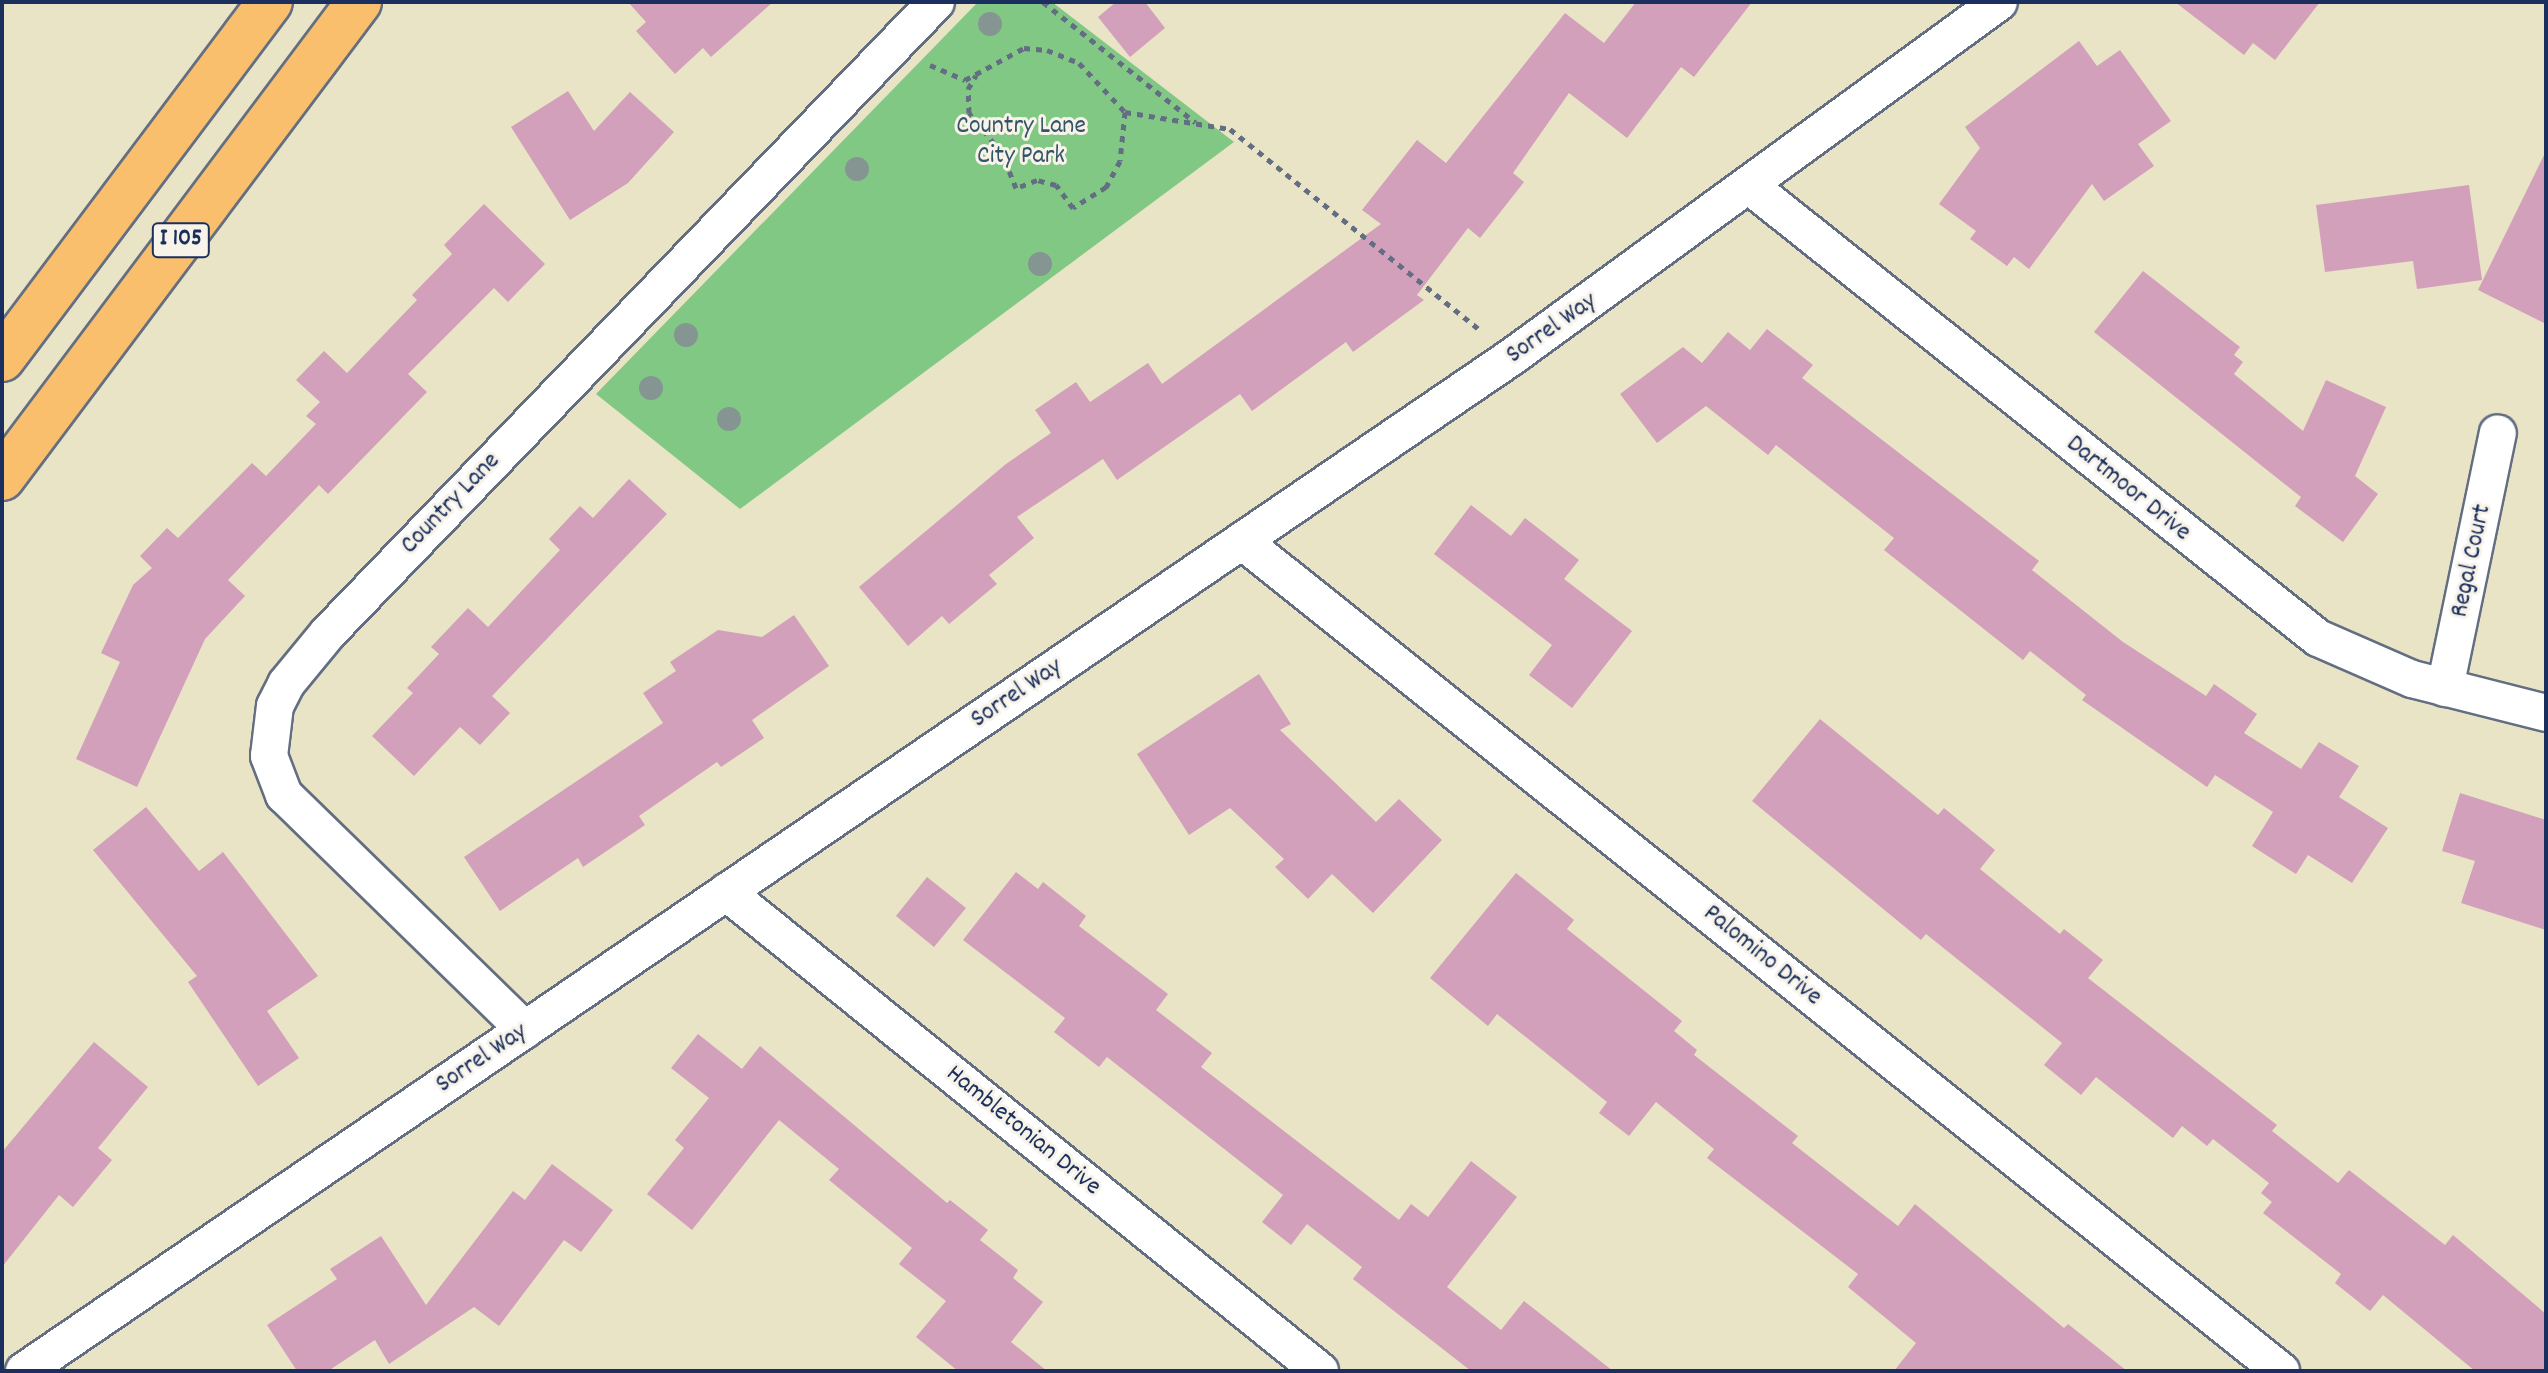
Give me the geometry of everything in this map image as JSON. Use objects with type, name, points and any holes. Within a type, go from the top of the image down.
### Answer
[{"type":"highway","name":"I 105","points":[[2,359],[270,2]]},
{"type":"highway","name":"I 105","points":[[2,478],[359,2]]},
{"type":"street","name":"Country Lane","points":[[525,1030],[284,795],[269,756],[275,706],[286,684],[328,633],[936,2]]},
{"type":"street","name":"Sorrel Way","points":[[24,1371],[1513,356],[1751,187],[1999,2]]},
{"type":"street","name":"Dartmoor Drive","points":[[1751,187],[2292,620],[2343,652],[2445,688],[2546,713]]},
{"type":"street","name":"Regal Court","points":[[2445,688],[2498,433]]},
{"type":"street","name":"Palomino Drive","points":[[1242,541],[2281,1371]]},
{"type":"street","name":"Hambletonian Drive","points":[[726,892],[1320,1371]]},
{"type":"path","points":[[1043,2],[1196,123]]},
{"type":"path","points":[[898,39],[952,78],[976,75]]},
{"type":"path","points":[[1125,112],[1115,176],[1095,198],[1073,208],[1056,185],[1037,180],[1016,188],[1002,153],[969,113],[968,89],[976,75],[1006,54],[1024,48],[1047,50],[1091,73],[1125,112],[1219,125],[1243,138],[1513,356]]},
{"type":"green space","name":"Country Lane City Park","points":[[978,2],[1052,2],[1234,142],[740,509],[596,394]]},
{"type":"building","points":[[628,2],[773,2],[711,57],[703,48],[675,74],[636,31],[646,22]]},
{"type":"building","points":[[1116,2],[1145,2],[1165,28],[1130,57],[1098,17]]},
{"type":"building","points":[[1636,2],[1752,2],[1694,77],[1681,67],[1627,138],[1569,93],[1513,173],[1524,182],[1480,238],[1468,228],[1417,295],[1424,300],[1353,352],[1346,342],[1252,411],[1240,394],[1117,480],[1103,459],[1017,517],[1034,538],[989,575],[997,584],[949,624],[942,616],[908,646],[859,587],[1006,464],[1051,433],[1035,410],[1076,382],[1090,402],[1148,363],[1162,384],[1381,224],[1362,210],[1417,140],[1446,163],[1565,13],[1604,43]]},
{"type":"building","points":[[2175,2],[2320,2],[2275,60],[2253,43],[2244,55]]},
{"type":"building","points":[[2079,41],[2097,66],[2120,50],[2171,121],[2138,144],[2154,166],[2104,201],[2092,184],[2029,269],[2014,257],[2007,266],[1970,239],[1976,231],[1939,204],[1980,148],[1965,127]]},
{"type":"building","points":[[568,91],[594,131],[630,92],[674,132],[628,183],[570,220],[511,127]]},
{"type":"building","points":[[2546,151],[2546,324],[2478,290]]},
{"type":"building","points":[[2469,185],[2482,280],[2417,289],[2413,261],[2325,272],[2316,205]]},
{"type":"building","points":[[484,204],[545,264],[508,302],[494,288],[408,374],[427,392],[328,494],[319,485],[228,580],[245,596],[205,639],[137,787],[76,759],[120,662],[101,653],[133,585],[152,568],[140,556],[167,528],[178,538],[252,463],[266,476],[316,424],[306,416],[320,402],[296,380],[324,351],[347,373],[417,300],[412,295],[452,254],[444,245]]},
{"type":"building","points":[[2143,271],[2240,347],[2234,355],[2243,362],[2234,374],[2303,431],[2326,380],[2386,407],[2355,476],[2378,494],[2343,542],[2295,506],[2301,497],[2094,332]]},
{"type":"building","points":[[1767,329],[1813,365],[1802,378],[2039,561],[2032,570],[2123,642],[2206,696],[2214,684],[2257,714],[2244,733],[2301,769],[2319,742],[2359,766],[2339,797],[2388,828],[2352,883],[2308,855],[2296,874],[2252,846],[2273,812],[2215,775],[2207,787],[2082,700],[2086,695],[2030,651],[2023,660],[1884,550],[1894,538],[1776,445],[1768,455],[1706,406],[1657,443],[1620,394],[1683,347],[1702,363],[1728,332],[1750,350]]},
{"type":"building","points":[[629,479],[667,514],[492,696],[510,713],[480,745],[460,727],[414,776],[372,736],[413,693],[407,688],[439,654],[431,647],[468,608],[488,627],[560,550],[549,539],[580,506],[593,518]]},
{"type":"building","points":[[1471,505],[1511,536],[1525,518],[1579,560],[1564,579],[1632,631],[1572,708],[1529,675],[1552,645],[1434,554]]},
{"type":"building","points":[[794,615],[829,666],[752,720],[764,738],[721,767],[717,762],[639,816],[645,825],[583,867],[578,858],[500,911],[464,857],[663,723],[643,693],[676,671],[670,662],[718,630],[762,637]]},
{"type":"building","points":[[1259,674],[1291,724],[1280,730],[1376,822],[1399,799],[1442,840],[1373,913],[1332,874],[1308,899],[1275,867],[1284,859],[1230,808],[1189,835],[1137,754]]},
{"type":"building","points":[[1820,719],[1938,815],[1944,808],[1995,850],[1980,869],[2060,934],[2064,929],[2103,960],[2088,978],[2277,1125],[2272,1131],[2338,1183],[2349,1170],[2445,1245],[2453,1235],[2546,1314],[2546,1371],[2475,1371],[2383,1295],[2370,1311],[2335,1283],[2341,1274],[2263,1213],[2272,1202],[2261,1193],[2269,1183],[2213,1139],[2207,1146],[2182,1126],[2173,1138],[2096,1077],[2081,1095],[2044,1065],[2062,1043],[1926,934],[1921,940],[1752,801]]},
{"type":"building","points":[[2460,793],[2546,820],[2546,930],[2461,903],[2475,861],[2442,851]]},
{"type":"building","points":[[146,807],[199,871],[223,852],[318,976],[267,1011],[299,1058],[258,1086],[188,982],[197,976],[93,850]]},
{"type":"building","points":[[1016,872],[1038,889],[1043,882],[1086,916],[1079,926],[1168,994],[1156,1010],[1212,1053],[1201,1067],[1399,1220],[1411,1204],[1428,1217],[1471,1161],[1517,1197],[1447,1287],[1501,1330],[1524,1301],[1613,1371],[1471,1371],[1353,1279],[1362,1267],[1307,1224],[1291,1245],[1262,1222],[1283,1195],[1107,1057],[1099,1067],[1054,1032],[1065,1018],[963,940]]},
{"type":"building","points":[[1516,873],[1574,920],[1567,929],[1682,1021],[1674,1031],[1697,1050],[1694,1055],[1798,1136],[1792,1143],[1898,1226],[1915,1204],[2064,1328],[2068,1324],[2127,1371],[1894,1371],[1916,1343],[1848,1287],[1858,1274],[1707,1158],[1714,1149],[1656,1102],[1629,1136],[1599,1113],[1607,1102],[1497,1014],[1488,1026],[1430,978]]},
{"type":"building","points":[[927,877],[966,908],[934,947],[896,916]]},
{"type":"building","points":[[698,1034],[742,1069],[760,1046],[947,1203],[950,1200],[988,1230],[980,1240],[1018,1270],[1013,1278],[1043,1302],[1011,1342],[1047,1371],[958,1371],[916,1337],[946,1301],[899,1264],[912,1248],[829,1180],[839,1169],[779,1120],[692,1230],[647,1194],[684,1148],[675,1140],[709,1098],[671,1068]]},
{"type":"building","points":[[94,1042],[148,1087],[98,1148],[112,1160],[73,1207],[59,1195],[2,1267],[2,1152]]},
{"type":"building","points":[[552,1164],[613,1210],[581,1252],[564,1240],[499,1326],[474,1307],[389,1364],[375,1340],[328,1371],[297,1371],[267,1325],[337,1279],[330,1269],[381,1236],[426,1305],[513,1191],[525,1200]]}]
